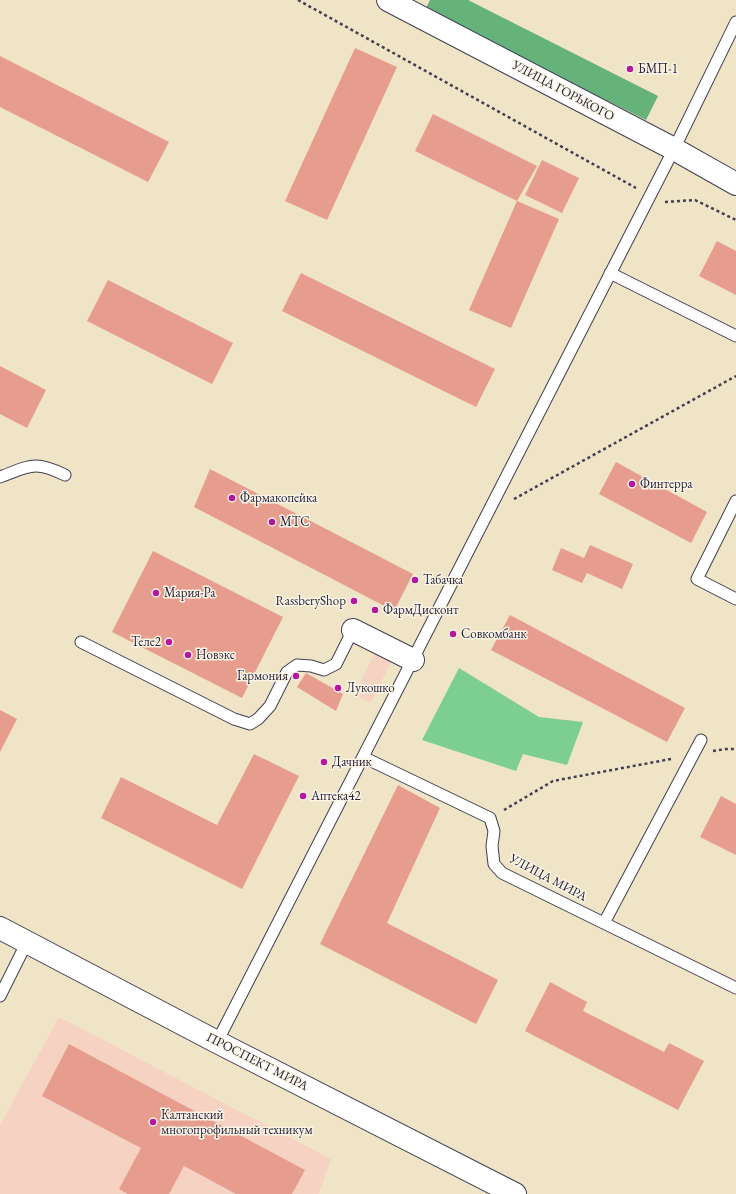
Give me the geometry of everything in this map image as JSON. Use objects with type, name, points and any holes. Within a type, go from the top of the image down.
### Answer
[{"type":"street","name":"УЛИЦА ГОРЬКОГО","points":[[388,0],[674,149],[736,184]]},
{"type":"street","points":[[353,630],[413,660]]},
{"type":"street","name":"ПРОСПЕКТ МИРА","points":[[0,928],[217,1042],[515,1194]]},
{"type":"lane","points":[[217,1042],[674,149],[736,22]]},
{"type":"lane","points":[[610,273],[736,336]]},
{"type":"lane","points":[[0,477],[23,467],[38,465],[51,468],[65,475]]},
{"type":"lane","points":[[736,501],[731,522],[697,579],[736,599]]},
{"type":"lane","points":[[80,642],[234,719],[250,724],[258,719],[270,706],[287,672],[298,665],[311,666],[324,670],[336,664],[353,630]]},
{"type":"lane","points":[[604,923],[701,740]]},
{"type":"lane","points":[[363,757],[490,818]]},
{"type":"lane","name":"УЛИЦА МИРА","points":[[490,818],[494,831],[492,846],[494,864],[502,873],[736,988]]},
{"type":"lane","points":[[0,996],[27,942]]},
{"type":"path","points":[[298,0],[660,202],[695,200],[736,220]]},
{"type":"path","points":[[487,514],[736,376]]},
{"type":"path","points":[[490,818],[553,781],[726,749],[736,749]]},
{"type":"shaded area","points":[[376,651],[393,658],[371,703],[354,694]]},
{"type":"shaded area","points":[[59,1017],[331,1159],[319,1194],[0,1194],[0,1125]]},
{"type":"green space","points":[[430,0],[468,0],[658,96],[646,120],[425,10]]},
{"type":"green space","points":[[459,668],[539,717],[583,722],[567,765],[523,754],[516,771],[422,740]]},
{"type":"building","points":[[355,48],[397,67],[327,220],[285,201]]},
{"type":"building","points":[[0,56],[169,142],[148,182],[0,107]]},
{"type":"building","points":[[433,114],[537,166],[517,201],[415,151]]},
{"type":"building","points":[[542,160],[579,178],[562,213],[525,195]]},
{"type":"building","points":[[517,201],[559,219],[511,328],[469,310]]},
{"type":"building","points":[[717,241],[736,251],[736,295],[699,276]]},
{"type":"building","points":[[301,273],[495,369],[476,407],[282,311]]},
{"type":"building","points":[[108,280],[233,343],[212,384],[87,321]]},
{"type":"building","points":[[0,366],[46,390],[27,428],[0,414]]},
{"type":"building","points":[[616,462],[707,512],[691,543],[599,494]]},
{"type":"building","points":[[210,469],[413,574],[394,611],[194,507]]},
{"type":"building","points":[[590,545],[633,564],[622,589],[587,573],[582,583],[552,570],[561,548],[584,558]]},
{"type":"building","points":[[153,551],[283,617],[242,698],[112,632]]},
{"type":"building","points":[[510,615],[685,708],[667,742],[491,650]]},
{"type":"building","points":[[306,673],[343,694],[336,711],[297,687]]},
{"type":"building","points":[[0,710],[17,719],[0,752]]},
{"type":"building","points":[[254,754],[299,776],[242,889],[101,818],[121,777],[217,825]]},
{"type":"building","points":[[398,785],[440,808],[387,923],[498,980],[476,1024],[320,944]]},
{"type":"building","points":[[721,796],[736,804],[736,855],[700,837]]},
{"type":"building","points":[[550,982],[587,1002],[583,1011],[664,1052],[669,1043],[704,1061],[678,1110],[525,1031]]},
{"type":"building","name":"Калтанский многопрофильный техникум","points":[[69,1044],[305,1170],[292,1194],[236,1194],[184,1166],[169,1194],[128,1194],[119,1189],[141,1148],[42,1096]]},
{"type":"place","name":"БМП-1","points":[[630,69]]},
{"type":"place","name":"Финтерра","points":[[632,484]]},
{"type":"place","name":"Фармакопейка","points":[[232,498]]},
{"type":"place","name":"МТС","points":[[272,522]]},
{"type":"place","name":"Табачка","points":[[415,580]]},
{"type":"place","name":"Мария-Ра","points":[[156,593]]},
{"type":"place","name":"RassberyShop","points":[[354,601]]},
{"type":"place","name":"ФармДисконт","points":[[375,610]]},
{"type":"place","name":"Совкомбанк","points":[[453,634]]},
{"type":"place","name":"Теле2","points":[[169,642]]},
{"type":"place","name":"Новэкс","points":[[188,655]]},
{"type":"place","name":"Гармония","points":[[296,676]]},
{"type":"place","name":"Лукошко","points":[[338,688]]},
{"type":"place","name":"Дачник","points":[[324,762]]},
{"type":"place","name":"Аптека42","points":[[303,796]]},
{"type":"place","name":"Калтанский многопрофильный техникум","points":[[153,1122]]}]
